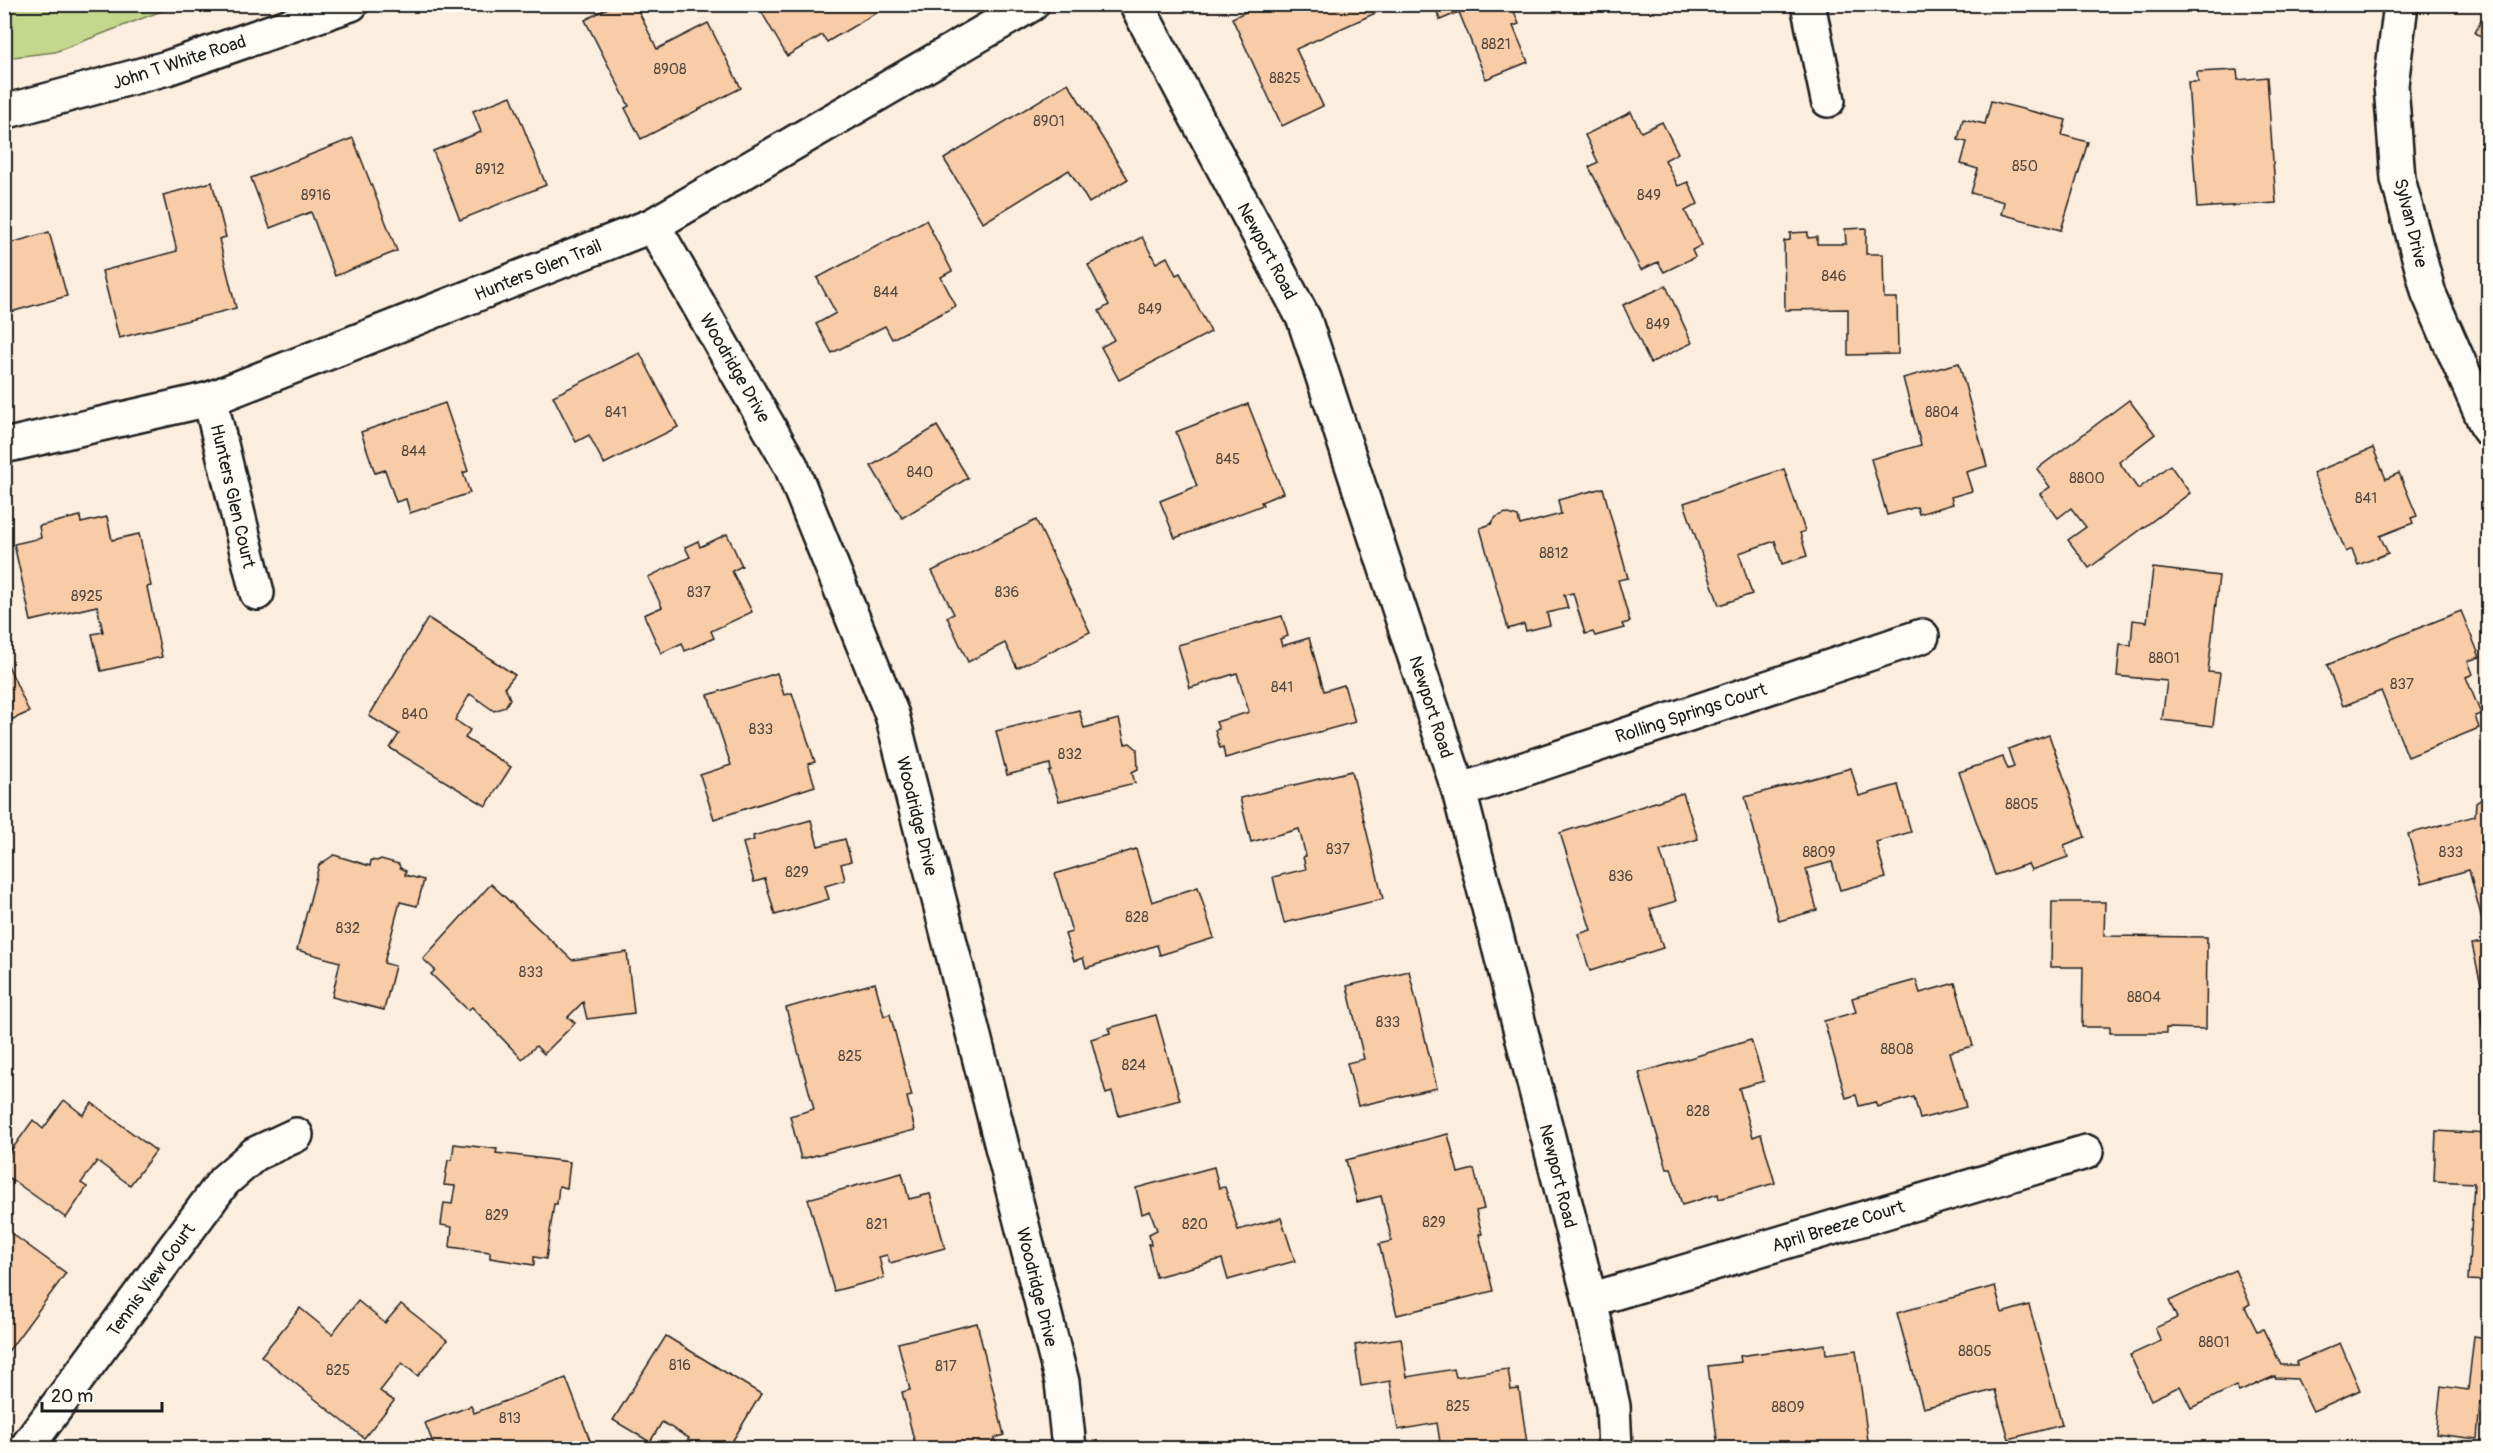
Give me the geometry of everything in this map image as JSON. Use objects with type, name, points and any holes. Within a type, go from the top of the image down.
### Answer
[{"type":"street","name":"John T White Road","points":[[4,112],[167,68],[351,4]]},
{"type":"street","name":"Hunters Glen Trail","points":[[4,446],[210,399],[653,225],[1032,4]]},
{"type":"street","name":"Newport Road","points":[[1136,4],[1304,319],[1459,790],[1590,1300],[1613,1406],[1615,1449]]},
{"type":"street","points":[[1808,4],[1828,100]]},
{"type":"street","name":"Sylvan Drive","points":[[2401,4],[2391,85],[2398,179],[2429,294],[2488,429]]},
{"type":"street","name":"Woodridge Drive","points":[[653,225],[791,466],[892,715],[1062,1382],[1069,1449]]},
{"type":"street","name":"Hunters Glen Court","points":[[210,399],[256,593]]},
{"type":"street","name":"Rolling Springs Court","points":[[1459,790],[1922,636]]},
{"type":"street","name":"Tennis View Court","points":[[26,1449],[224,1181],[255,1154],[296,1135]]},
{"type":"street","name":"April Breeze Court","points":[[1590,1300],[2086,1152]]},
{"type":"green space","points":[[4,5],[177,5],[55,52],[5,58]]},
{"type":"building","points":[[615,4],[635,4],[657,49],[708,23],[741,88],[641,139],[625,108],[629,106],[585,20]]},
{"type":"building","points":[[757,4],[891,4],[827,42],[822,35],[787,56]]},
{"type":"building","points":[[1253,4],[1382,4],[1384,9],[1296,49],[1323,106],[1282,126],[1232,18],[1254,8]]},
{"type":"building","points":[[1434,4],[1524,4],[1513,9],[1519,24],[1513,26],[1528,62],[1486,79],[1459,12],[1440,20]]},
{"type":"building","points":[[2488,6],[2488,40],[2475,33]]},
{"type":"building","points":[[2237,70],[2238,80],[2267,77],[2276,203],[2197,208],[2188,82],[2198,82],[2197,72]]},
{"type":"building","points":[[1068,83],[1128,179],[1089,203],[1069,170],[983,223],[944,159]]},
{"type":"building","points":[[511,96],[546,185],[460,220],[433,151],[481,132],[473,111]]},
{"type":"building","points":[[1991,101],[2066,120],[2062,135],[2088,142],[2061,230],[2001,214],[2004,202],[1971,193],[1978,169],[1961,164],[1967,142],[1958,140],[1963,119],[1985,124]]},
{"type":"building","points":[[1631,112],[1641,132],[1662,122],[1678,153],[1665,160],[1678,186],[1688,182],[1698,204],[1685,211],[1702,245],[1692,250],[1695,257],[1664,272],[1658,262],[1641,270],[1589,167],[1598,162],[1585,135]]},
{"type":"building","points":[[353,138],[397,251],[335,276],[311,212],[270,228],[251,178]]},
{"type":"building","points":[[212,182],[226,237],[219,239],[236,308],[119,338],[102,271],[177,251],[163,195]]},
{"type":"building","points":[[926,220],[952,271],[941,277],[956,306],[892,339],[885,326],[832,353],[816,324],[836,313],[817,278]]},
{"type":"building","points":[[1866,228],[1866,254],[1883,254],[1884,298],[1897,298],[1898,354],[1848,355],[1848,309],[1785,310],[1784,241],[1790,240],[1790,233],[1808,232],[1808,238],[1817,237],[1817,244],[1846,244],[1845,229]]},
{"type":"building","points":[[49,232],[67,296],[4,314],[4,245]]},
{"type":"building","points":[[1142,237],[1156,263],[1167,257],[1176,275],[1180,273],[1211,332],[1119,380],[1101,347],[1114,340],[1099,311],[1109,305],[1088,265]]},
{"type":"building","points":[[1666,286],[1692,343],[1650,363],[1623,305]]},
{"type":"building","points":[[640,353],[678,427],[604,464],[589,435],[576,442],[553,396]]},
{"type":"building","points":[[1959,363],[1987,466],[1966,472],[1972,491],[1951,497],[1953,504],[1919,514],[1917,507],[1887,515],[1871,459],[1921,445],[1903,378]]},
{"type":"building","points":[[2129,400],[2155,434],[2119,462],[2138,489],[2170,465],[2190,493],[2089,568],[2068,540],[2086,527],[2071,508],[2058,518],[2040,494],[2050,487],[2037,469]]},
{"type":"building","points":[[445,403],[468,471],[463,473],[470,493],[410,513],[406,499],[396,502],[385,470],[375,473],[361,432]]},
{"type":"building","points":[[1248,404],[1283,493],[1261,502],[1263,505],[1175,538],[1160,501],[1197,486],[1176,432]]},
{"type":"building","points":[[937,426],[968,478],[902,518],[871,466]]},
{"type":"building","points":[[2373,448],[2386,479],[2399,473],[2417,516],[2411,518],[2413,523],[2380,536],[2388,553],[2358,565],[2352,549],[2346,552],[2313,473]]},
{"type":"building","points":[[1784,469],[1805,531],[1800,533],[1807,556],[1782,564],[1775,541],[1739,553],[1752,594],[1719,605],[1684,503]]},
{"type":"building","points":[[1603,488],[1628,578],[1618,580],[1630,622],[1622,624],[1624,628],[1595,636],[1593,632],[1585,634],[1573,593],[1564,595],[1568,608],[1547,613],[1550,625],[1526,631],[1524,624],[1508,629],[1480,528],[1491,524],[1496,517],[1506,513],[1518,517],[1520,525],[1561,514],[1558,500]]},
{"type":"building","points":[[80,516],[81,523],[107,517],[112,540],[139,534],[151,586],[147,587],[162,657],[101,671],[92,634],[103,632],[97,606],[31,621],[14,544],[41,538],[39,526]]},
{"type":"building","points":[[1036,520],[1090,632],[1017,668],[1005,643],[968,662],[947,617],[954,614],[932,571]]},
{"type":"building","points":[[727,534],[742,566],[732,571],[752,612],[711,631],[714,638],[685,651],[682,643],[661,653],[644,615],[662,607],[648,577],[690,557],[685,547],[698,541],[700,547]]},
{"type":"building","points":[[2153,568],[2219,576],[2208,672],[2220,673],[2213,726],[2162,720],[2167,681],[2117,676],[2120,644],[2131,645],[2133,620],[2147,622]]},
{"type":"building","points":[[2461,611],[2480,657],[2468,661],[2473,674],[2466,677],[2481,714],[2475,716],[2479,728],[2408,757],[2381,691],[2343,706],[2327,665]]},
{"type":"building","points":[[1282,616],[1288,636],[1280,639],[1282,646],[1309,638],[1324,691],[1344,685],[1355,722],[1225,758],[1223,747],[1220,748],[1215,730],[1219,729],[1216,722],[1249,712],[1237,673],[1190,688],[1178,645]]},
{"type":"building","points":[[428,618],[515,675],[505,687],[510,699],[505,707],[494,711],[470,694],[455,720],[470,730],[465,738],[511,767],[486,806],[390,748],[399,734],[369,716]]},
{"type":"building","points":[[4,656],[29,712],[4,723]]},
{"type":"building","points":[[777,673],[784,695],[792,693],[815,762],[808,764],[815,786],[714,819],[700,775],[731,765],[708,695]]},
{"type":"building","points":[[1079,710],[1084,728],[1119,719],[1125,744],[1130,743],[1137,749],[1138,769],[1132,772],[1135,783],[1059,801],[1049,772],[1051,771],[1050,764],[1007,775],[996,731]]},
{"type":"building","points":[[2049,735],[2085,837],[2064,845],[2068,857],[2031,870],[2028,864],[1995,875],[1959,772],[2003,757],[2008,769],[2014,767],[2008,749]]},
{"type":"building","points":[[1851,768],[1859,796],[1898,785],[1911,832],[1876,842],[1886,878],[1840,890],[1832,862],[1806,869],[1817,910],[1779,921],[1745,797]]},
{"type":"building","points":[[1352,771],[1383,899],[1284,923],[1273,877],[1306,869],[1303,857],[1306,856],[1299,829],[1251,842],[1240,798]]},
{"type":"building","points":[[1683,793],[1698,839],[1660,851],[1676,901],[1650,909],[1663,948],[1590,971],[1578,934],[1591,930],[1560,833]]},
{"type":"building","points":[[2488,795],[2488,922],[2483,923],[2469,870],[2422,883],[2408,834],[2475,816],[2476,803]]},
{"type":"building","points":[[811,820],[818,846],[845,839],[851,861],[841,864],[845,880],[825,886],[829,899],[775,915],[765,879],[754,882],[743,843],[754,840],[753,836]]},
{"type":"building","points":[[1136,849],[1152,902],[1198,887],[1214,938],[1160,955],[1157,945],[1086,968],[1083,958],[1074,961],[1065,934],[1072,932],[1055,874]]},
{"type":"building","points":[[334,855],[370,866],[371,860],[381,859],[399,864],[400,868],[406,871],[405,875],[424,880],[417,906],[400,902],[384,963],[395,966],[384,1010],[332,997],[340,962],[297,950],[319,865]]},
{"type":"building","points":[[491,884],[572,960],[627,952],[634,1013],[587,1019],[583,1002],[568,1017],[575,1023],[544,1054],[536,1046],[522,1059],[472,1007],[468,1010],[431,974],[435,970],[423,959]]},
{"type":"building","points":[[2052,902],[2105,902],[2104,936],[2207,937],[2206,1029],[2166,1028],[2166,1033],[2110,1033],[2110,1027],[2082,1027],[2083,967],[2051,967]]},
{"type":"building","points":[[2488,941],[2488,984],[2481,985],[2472,944]]},
{"type":"building","points":[[1409,971],[1437,1088],[1358,1106],[1347,1063],[1364,1059],[1347,986]]},
{"type":"building","points":[[1916,980],[1920,993],[1955,983],[1973,1046],[1950,1052],[1966,1107],[1920,1119],[1914,1097],[1877,1107],[1875,1102],[1859,1106],[1856,1095],[1846,1098],[1824,1021],[1856,1012],[1852,998]]},
{"type":"building","points":[[875,983],[884,1016],[890,1014],[912,1096],[907,1097],[915,1130],[801,1159],[790,1116],[814,1109],[786,1008]]},
{"type":"building","points":[[2488,1010],[2488,1053],[2480,1012]]},
{"type":"building","points":[[1156,1015],[1180,1100],[1119,1116],[1112,1092],[1106,1094],[1091,1039],[1110,1033],[1109,1028]]},
{"type":"building","points":[[1751,1040],[1764,1081],[1739,1088],[1753,1137],[1761,1134],[1775,1183],[1719,1199],[1718,1194],[1682,1205],[1671,1168],[1667,1169],[1639,1073]]},
{"type":"building","points":[[64,1100],[83,1115],[92,1103],[156,1151],[130,1185],[97,1161],[81,1183],[87,1187],[66,1218],[4,1174],[5,1159],[33,1120],[43,1129]]},
{"type":"building","points":[[2436,1131],[2488,1134],[2488,1281],[2468,1280],[2474,1183],[2434,1181]]},
{"type":"building","points":[[1448,1134],[1458,1173],[1474,1169],[1484,1209],[1476,1211],[1482,1234],[1479,1234],[1493,1291],[1397,1315],[1379,1244],[1392,1241],[1381,1196],[1357,1202],[1346,1160]]},
{"type":"building","points":[[454,1144],[497,1149],[496,1153],[570,1162],[567,1188],[559,1186],[557,1204],[554,1204],[546,1259],[534,1257],[534,1265],[490,1258],[490,1252],[450,1247],[452,1227],[441,1225],[444,1203],[452,1204],[455,1186],[444,1185],[448,1160],[452,1160]]},
{"type":"building","points":[[1214,1167],[1219,1188],[1225,1187],[1238,1230],[1281,1218],[1295,1261],[1228,1280],[1222,1259],[1156,1277],[1148,1244],[1151,1245],[1149,1234],[1157,1230],[1150,1211],[1142,1214],[1136,1188]]},
{"type":"building","points":[[902,1173],[909,1199],[930,1194],[945,1248],[890,1263],[887,1255],[879,1257],[884,1278],[834,1291],[808,1199]]},
{"type":"building","points":[[4,1228],[66,1273],[4,1357]]},
{"type":"building","points":[[2235,1270],[2250,1304],[2245,1307],[2257,1331],[2263,1329],[2281,1365],[2297,1365],[2296,1362],[2340,1343],[2360,1390],[2313,1411],[2297,1379],[2275,1378],[2275,1376],[2239,1392],[2236,1386],[2191,1408],[2180,1386],[2151,1400],[2130,1355],[2161,1341],[2155,1328],[2177,1318],[2169,1301]]},
{"type":"building","points":[[1995,1286],[2002,1313],[2029,1305],[2062,1425],[2009,1439],[1995,1390],[1923,1408],[1897,1313]]},
{"type":"building","points":[[358,1301],[385,1323],[401,1304],[447,1340],[418,1376],[402,1363],[380,1391],[394,1401],[364,1438],[261,1356],[300,1308],[332,1334]]},
{"type":"building","points":[[977,1323],[1004,1435],[995,1438],[997,1448],[916,1448],[902,1392],[910,1390],[898,1343]]},
{"type":"building","points":[[666,1336],[761,1394],[733,1440],[743,1446],[741,1448],[683,1448],[689,1438],[662,1422],[650,1442],[613,1420]]},
{"type":"building","points":[[2474,1336],[2488,1338],[2488,1403],[2480,1402],[2477,1439],[2436,1434],[2441,1386],[2468,1390]]},
{"type":"building","points":[[1401,1338],[1407,1377],[1454,1369],[1456,1377],[1508,1369],[1511,1390],[1519,1389],[1527,1443],[1520,1444],[1520,1448],[1441,1448],[1437,1423],[1398,1430],[1390,1381],[1361,1386],[1355,1345]]},
{"type":"building","points":[[1825,1344],[1826,1354],[1856,1350],[1869,1448],[1718,1448],[1708,1366],[1741,1362],[1740,1356]]},
{"type":"building","points":[[566,1378],[593,1448],[435,1448],[425,1423],[471,1406],[474,1413]]}]
